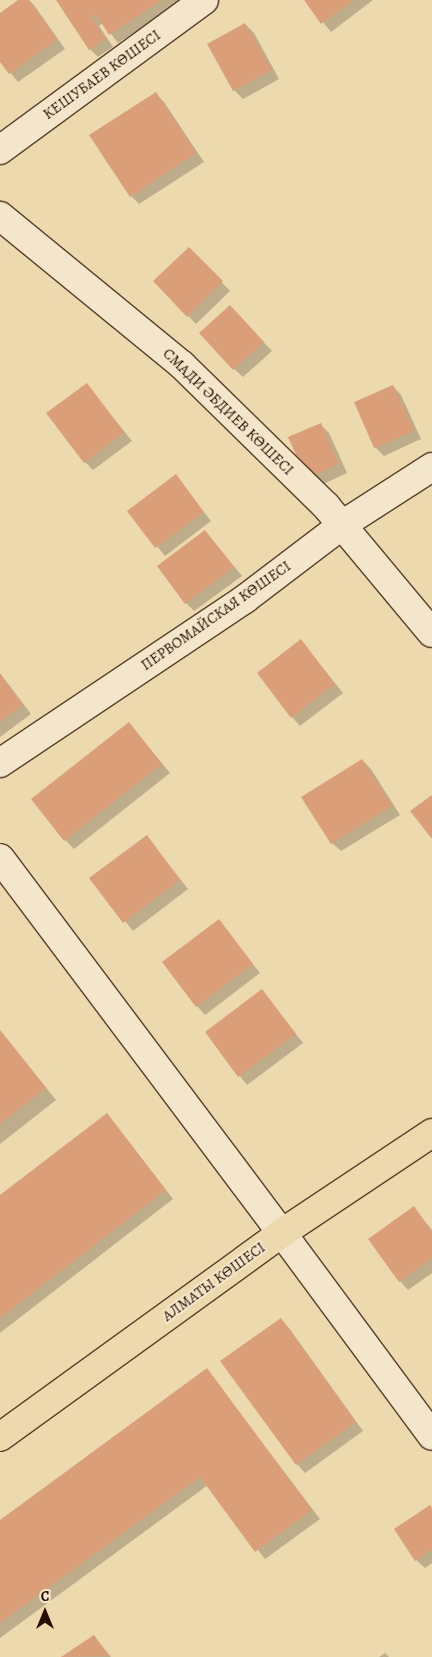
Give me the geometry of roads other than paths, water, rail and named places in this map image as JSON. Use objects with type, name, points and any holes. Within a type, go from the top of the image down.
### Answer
[{"type":"main road","name":"АЛМАТЫ КӨШЕСІ","points":[[0,1437],[282,1233],[432,1133]]},
{"type":"street","name":"КЕШУБАЕВ КӨШЕСІ","points":[[3,142],[204,0]]},
{"type":"street","name":"СМАДИ ӘБДИЕВ КӨШЕСІ","points":[[0,216],[182,365],[326,506],[432,632]]},
{"type":"street","name":"ПЕРВОМАЙСКАЯ КӨШЕСІ","points":[[0,764],[245,599],[342,525],[432,467]]},
{"type":"street","points":[[0,858],[432,1436]]}]
